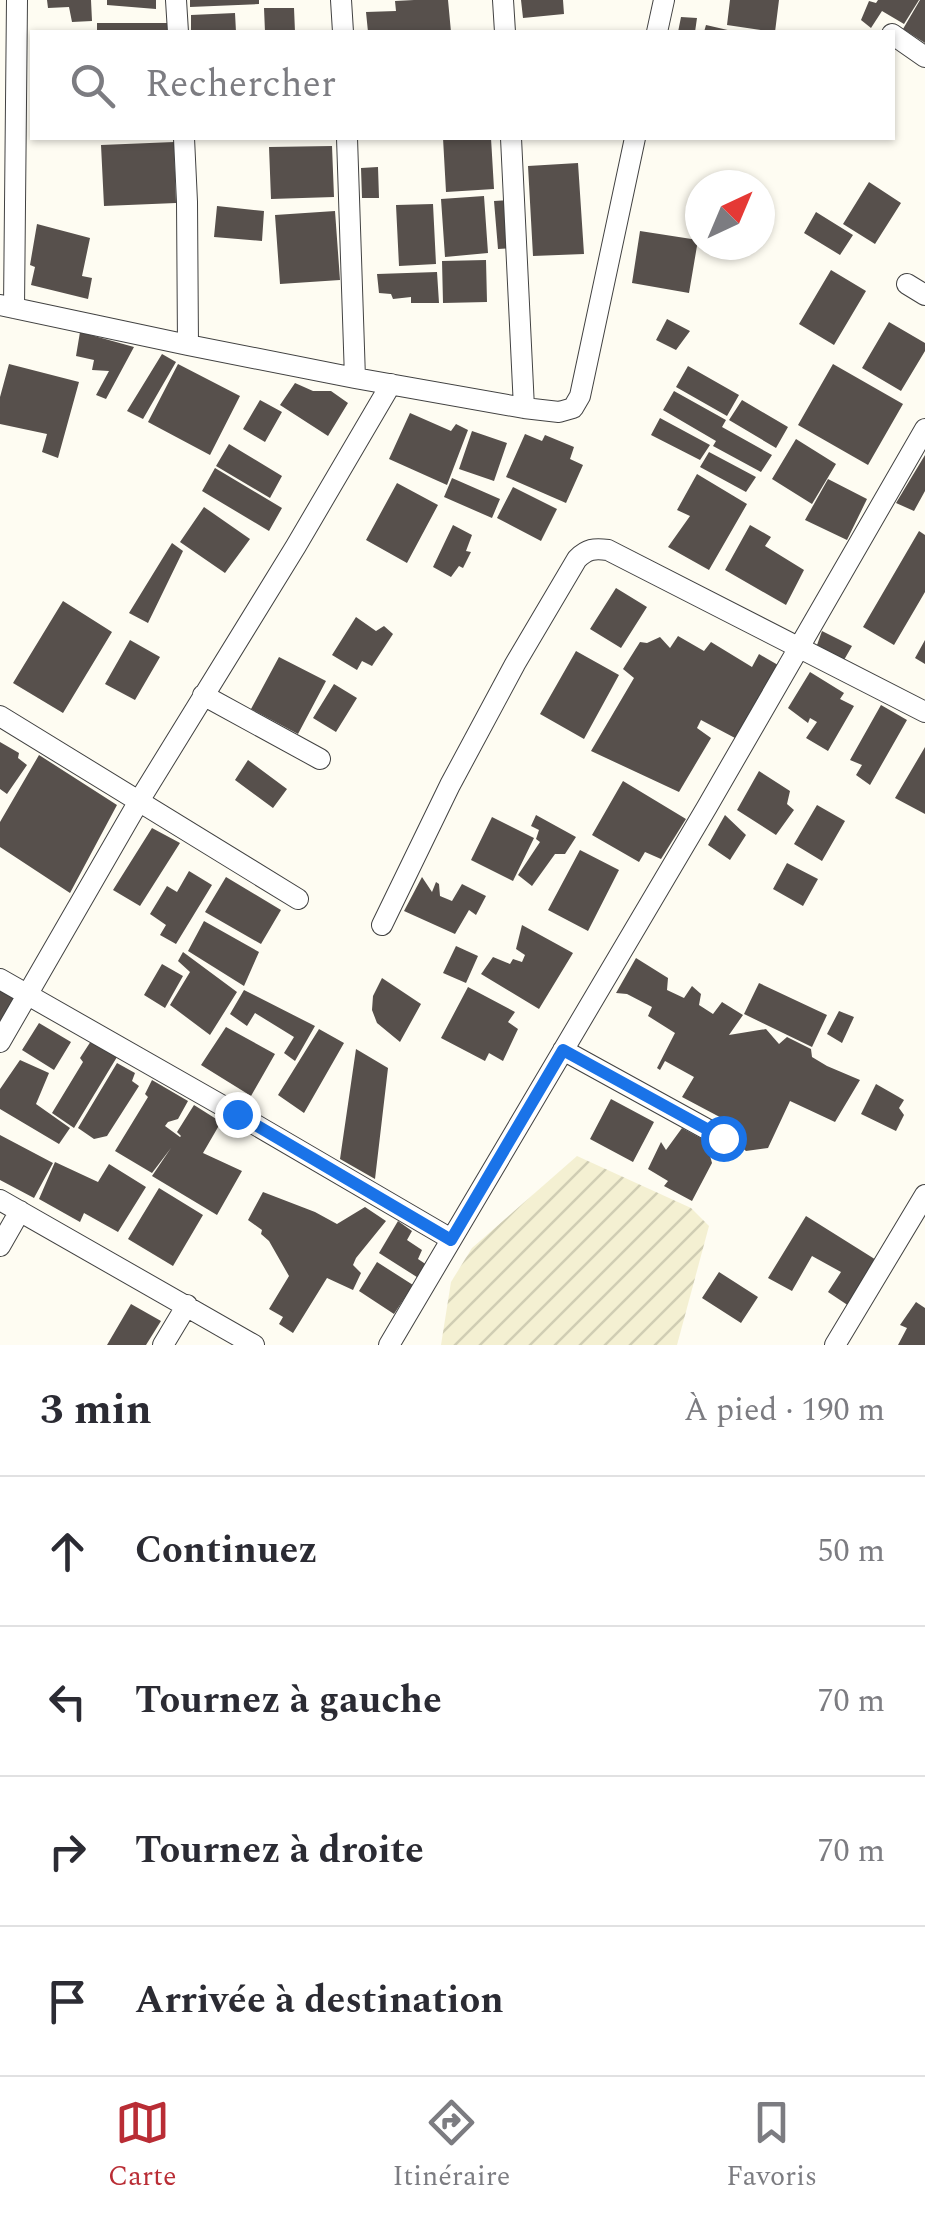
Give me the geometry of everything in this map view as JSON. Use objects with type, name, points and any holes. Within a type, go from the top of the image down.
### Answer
[{"type":"street","points":[[17,0],[7,306],[188,346],[560,412],[574,408],[580,396],[635,140]]},
{"type":"street","points":[[176,0],[178,30]]},
{"type":"street","points":[[341,0],[343,30]]},
{"type":"street","points":[[503,0],[505,30]]},
{"type":"street","points":[[657,30],[664,0]]},
{"type":"street","points":[[895,36],[925,57]]},
{"type":"street","points":[[184,140],[188,346]]},
{"type":"street","points":[[347,140],[356,378]]},
{"type":"street","points":[[511,140],[524,408]]},
{"type":"street","points":[[0,1042],[139,801],[296,546],[390,384]]},
{"type":"street","points":[[388,1345],[925,429]]},
{"type":"street","points":[[382,925],[515,664],[584,552],[595,548],[608,550],[925,712]]},
{"type":"street","points":[[203,695],[320,759]]},
{"type":"street","points":[[0,716],[298,900]]},
{"type":"street","points":[[0,979],[451,1240]]},
{"type":"street","points":[[563,1050],[723,1138]]},
{"type":"street","points":[[835,1345],[925,1195]]},
{"type":"street","points":[[0,1200],[254,1345]]},
{"type":"street","points":[[0,1246],[20,1211]]},
{"type":"street","points":[[163,1345],[187,1306]]},
{"type":"shaded area","points":[[577,1156],[691,1208],[709,1226],[677,1345],[441,1345],[451,1282],[472,1248]]},
{"type":"building","points":[[47,0],[91,0],[92,21],[72,22],[69,7],[48,8]]},
{"type":"building","points":[[107,0],[156,0],[156,9],[107,5]]},
{"type":"building","points":[[190,0],[259,0],[259,4],[190,7]]},
{"type":"building","points":[[448,0],[451,30],[368,30],[366,12],[396,11],[395,1]]},
{"type":"building","points":[[521,0],[563,0],[564,14],[523,18]]},
{"type":"building","points":[[730,0],[779,0],[775,30],[727,25]]},
{"type":"building","points":[[919,0],[904,24],[882,11],[871,28],[861,20],[869,1]]},
{"type":"building","points":[[920,0],[925,0],[925,43],[903,29]]},
{"type":"building","points":[[264,8],[294,8],[295,30],[265,30]]},
{"type":"building","points":[[235,13],[236,30],[191,30],[191,15]]},
{"type":"building","points":[[681,17],[697,18],[695,30],[678,30]]},
{"type":"building","points":[[97,23],[167,23],[167,30],[97,30]]},
{"type":"building","points":[[443,140],[491,140],[494,189],[446,192]]},
{"type":"building","points":[[174,142],[176,203],[104,206],[101,145]]},
{"type":"building","points":[[332,146],[334,197],[271,199],[269,147]]},
{"type":"building","points":[[578,163],[584,254],[533,256],[528,166]]},
{"type":"building","points":[[378,167],[379,198],[362,198],[361,168]]},
{"type":"building","points":[[869,182],[901,203],[875,244],[843,224]]},
{"type":"building","points":[[484,196],[488,253],[445,257],[441,199]]},
{"type":"building","points":[[511,200],[515,248],[498,249],[494,201]]},
{"type":"building","points":[[433,204],[436,264],[399,266],[396,205]]},
{"type":"building","points":[[217,206],[264,211],[262,241],[214,237]]},
{"type":"building","points":[[335,211],[340,280],[280,284],[275,215]]},
{"type":"building","points":[[816,212],[853,235],[840,255],[804,233]]},
{"type":"building","points":[[37,224],[90,238],[82,276],[92,278],[88,299],[31,285]]},
{"type":"building","points":[[640,231],[685,238],[685,260],[695,260],[689,293],[632,283]]},
{"type":"building","points":[[486,260],[487,302],[443,303],[442,261]]},
{"type":"building","points":[[831,270],[866,291],[834,345],[799,324]]},
{"type":"building","points":[[437,272],[439,303],[411,303],[411,297],[393,299],[391,294],[379,293],[377,274]]},
{"type":"building","points":[[667,319],[690,331],[676,350],[656,340]]},
{"type":"building","points":[[889,322],[925,343],[925,351],[901,391],[862,368]]},
{"type":"building","points":[[80,332],[134,347],[106,399],[96,395],[109,371],[92,370],[94,360],[76,356]]},
{"type":"building","points":[[162,354],[176,362],[143,419],[127,411]]},
{"type":"building","points":[[9,364],[79,382],[58,458],[42,452],[47,434],[0,424],[0,397]]},
{"type":"building","points":[[178,364],[240,396],[210,455],[148,422]]},
{"type":"building","points":[[833,364],[903,404],[868,465],[798,425]]},
{"type":"building","points":[[688,366],[739,395],[727,416],[676,387]]},
{"type":"building","points":[[295,383],[313,391],[331,391],[348,403],[328,436],[280,405]]},
{"type":"building","points":[[674,391],[726,420],[722,427],[772,455],[761,472],[713,446],[716,441],[663,410]]},
{"type":"building","points":[[260,400],[282,412],[265,442],[243,429]]},
{"type":"building","points":[[742,400],[788,427],[776,448],[729,420]]},
{"type":"building","points":[[410,413],[451,431],[456,424],[468,430],[447,485],[389,459]]},
{"type":"building","points":[[660,418],[710,445],[700,460],[651,435]]},
{"type":"building","points":[[472,431],[507,443],[494,481],[459,469]]},
{"type":"building","points":[[525,434],[542,441],[545,435],[574,447],[570,459],[583,465],[566,503],[506,477]]},
{"type":"building","points":[[796,439],[836,464],[812,504],[772,479]]},
{"type":"building","points":[[229,444],[282,476],[270,498],[216,466]]},
{"type":"building","points":[[709,452],[756,477],[746,492],[700,467]]},
{"type":"building","points":[[925,455],[925,491],[914,511],[896,503]]},
{"type":"building","points":[[215,468],[282,508],[269,531],[202,491]]},
{"type":"building","points":[[697,474],[747,504],[709,570],[668,547],[690,516],[677,510]]},
{"type":"building","points":[[452,478],[500,499],[492,518],[444,497]]},
{"type":"building","points":[[828,479],[867,499],[847,540],[805,520]]},
{"type":"building","points":[[397,483],[438,505],[407,563],[366,540]]},
{"type":"building","points":[[513,487],[557,509],[541,541],[497,518]]},
{"type":"building","points":[[204,507],[250,539],[225,573],[180,542]]},
{"type":"building","points":[[453,525],[472,535],[466,551],[471,552],[463,568],[459,566],[451,577],[433,567]]},
{"type":"building","points":[[750,525],[771,537],[765,546],[804,570],[786,605],[725,570]]},
{"type":"building","points":[[919,531],[925,535],[925,592],[894,645],[863,627]]},
{"type":"building","points":[[172,543],[183,551],[148,623],[129,613]]},
{"type":"building","points":[[616,588],[647,607],[621,648],[590,629]]},
{"type":"building","points":[[63,601],[112,632],[63,713],[13,683]]},
{"type":"building","points":[[356,617],[376,631],[384,626],[393,634],[372,666],[362,661],[357,670],[332,655]]},
{"type":"building","points":[[822,631],[852,646],[844,660],[817,645]]},
{"type":"building","points":[[678,636],[704,651],[711,642],[752,667],[759,654],[778,665],[735,738],[701,720],[697,728],[711,738],[679,792],[591,751],[634,678],[623,669],[640,642],[660,637],[670,648]]},
{"type":"building","points":[[130,640],[160,657],[135,700],[105,684]]},
{"type":"building","points":[[925,640],[925,664],[915,658]]},
{"type":"building","points":[[576,651],[619,675],[584,739],[540,714]]},
{"type":"building","points":[[279,657],[326,681],[298,734],[251,709]]},
{"type":"building","points":[[810,672],[844,693],[840,699],[854,706],[828,751],[806,738],[817,722],[810,718],[808,723],[788,708]]},
{"type":"building","points":[[334,684],[357,698],[336,732],[313,718]]},
{"type":"building","points":[[881,705],[907,720],[870,785],[856,775],[862,765],[850,760]]},
{"type":"building","points":[[0,742],[19,753],[18,758],[27,765],[7,794],[0,789]]},
{"type":"building","points":[[925,747],[925,814],[895,798]]},
{"type":"building","points":[[39,755],[117,805],[70,893],[0,847],[0,822]]},
{"type":"building","points":[[248,760],[287,789],[273,808],[235,780]]},
{"type":"building","points":[[759,771],[790,791],[787,804],[794,810],[776,835],[737,810]]},
{"type":"building","points":[[623,781],[686,819],[661,859],[645,852],[639,862],[592,835]]},
{"type":"building","points":[[817,805],[845,821],[822,861],[794,844]]},
{"type":"building","points":[[536,815],[576,837],[565,854],[555,854],[532,886],[518,875],[540,842],[536,839],[539,830],[531,826]]},
{"type":"building","points":[[725,815],[746,835],[730,860],[708,845]]},
{"type":"building","points":[[492,817],[534,838],[513,881],[471,860]]},
{"type":"building","points":[[152,828],[180,843],[140,906],[113,890]]},
{"type":"building","points":[[580,850],[619,870],[588,931],[548,910]]},
{"type":"building","points":[[787,863],[818,879],[803,906],[773,889]]},
{"type":"building","points":[[189,871],[212,885],[176,944],[160,935],[166,925],[150,914],[167,886],[177,892]]},
{"type":"building","points":[[226,877],[281,910],[261,944],[205,912]]},
{"type":"building","points":[[422,877],[432,892],[436,882],[440,896],[452,901],[462,884],[486,896],[476,915],[469,910],[455,934],[404,911]]},
{"type":"building","points":[[204,921],[259,952],[244,986],[188,951]]},
{"type":"building","points":[[522,925],[573,953],[539,1009],[481,974],[493,957],[510,964],[513,959],[522,962],[525,955],[516,949]]},
{"type":"building","points":[[456,946],[478,956],[466,983],[443,973]]},
{"type":"building","points":[[183,952],[237,992],[210,1035],[170,1005],[190,972],[178,961]]},
{"type":"building","points":[[636,958],[668,978],[667,990],[684,998],[692,986],[701,994],[699,1005],[713,1014],[722,1002],[743,1015],[729,1035],[766,1029],[779,1044],[787,1037],[811,1049],[812,1057],[827,1066],[860,1080],[835,1122],[790,1101],[768,1148],[746,1151],[727,1135],[731,1123],[682,1097],[694,1077],[665,1061],[660,1070],[657,1068],[675,1033],[648,1016],[652,1007],[627,994],[616,993]]},
{"type":"building","points":[[162,964],[183,976],[165,1008],[144,995]]},
{"type":"building","points":[[382,978],[421,1004],[400,1042],[377,1023],[372,1010],[373,996]]},
{"type":"building","points":[[759,983],[827,1015],[812,1047],[744,1014]]},
{"type":"building","points":[[468,987],[515,1012],[508,1022],[518,1029],[503,1061],[489,1053],[485,1061],[441,1038]]},
{"type":"building","points":[[0,989],[21,1002],[0,1039]]},
{"type":"building","points":[[244,990],[315,1026],[295,1061],[284,1053],[294,1037],[255,1013],[247,1026],[230,1014]]},
{"type":"building","points":[[839,1011],[854,1017],[842,1043],[827,1034]]},
{"type":"building","points":[[39,1023],[71,1042],[54,1070],[22,1050]]},
{"type":"building","points":[[226,1027],[275,1054],[251,1096],[201,1065]]},
{"type":"building","points":[[319,1029],[344,1043],[304,1113],[278,1095]]},
{"type":"building","points":[[91,1041],[117,1057],[74,1128],[52,1113]]},
{"type":"building","points":[[356,1049],[388,1068],[375,1179],[340,1159]]},
{"type":"building","points":[[20,1060],[49,1073],[36,1104],[70,1128],[59,1144],[0,1109],[0,1089]]},
{"type":"building","points":[[117,1063],[135,1073],[132,1081],[139,1086],[107,1136],[94,1139],[78,1128]]},
{"type":"building","points":[[152,1080],[188,1101],[178,1119],[165,1126],[180,1137],[177,1132],[194,1105],[221,1122],[203,1153],[242,1171],[217,1215],[152,1176],[171,1148],[152,1173],[115,1151],[148,1097],[145,1094]]},
{"type":"building","points":[[876,1084],[904,1100],[899,1108],[904,1115],[896,1131],[861,1114]]},
{"type":"building","points":[[611,1099],[654,1122],[633,1162],[590,1139]]},
{"type":"building","points":[[682,1128],[706,1141],[712,1163],[692,1201],[664,1186],[668,1181],[648,1169],[661,1142],[666,1150]]},
{"type":"building","points":[[0,1135],[53,1163],[34,1198],[0,1180]]},
{"type":"building","points":[[55,1162],[98,1182],[109,1164],[146,1187],[118,1232],[84,1213],[80,1222],[39,1199]]},
{"type":"building","points":[[159,1188],[203,1215],[173,1266],[128,1239]]},
{"type":"building","points":[[263,1192],[337,1224],[365,1207],[386,1221],[356,1258],[353,1265],[361,1273],[353,1290],[327,1278],[293,1333],[279,1324],[283,1317],[269,1309],[289,1276],[262,1230],[248,1220]]},
{"type":"building","points":[[806,1216],[881,1263],[852,1308],[828,1292],[841,1272],[812,1256],[792,1291],[768,1278]]},
{"type":"building","points":[[398,1221],[412,1231],[407,1240],[422,1250],[418,1259],[427,1265],[420,1279],[379,1253]]},
{"type":"building","points":[[377,1262],[413,1285],[394,1314],[359,1291]]},
{"type":"building","points":[[719,1272],[758,1297],[741,1323],[702,1298]]},
{"type":"building","points":[[916,1302],[925,1308],[925,1345],[898,1345],[907,1328],[900,1325]]},
{"type":"building","points":[[131,1304],[161,1321],[146,1345],[107,1345]]},
{"type":"route","points":[[237,1114],[451,1240],[563,1050],[723,1138]]}]
